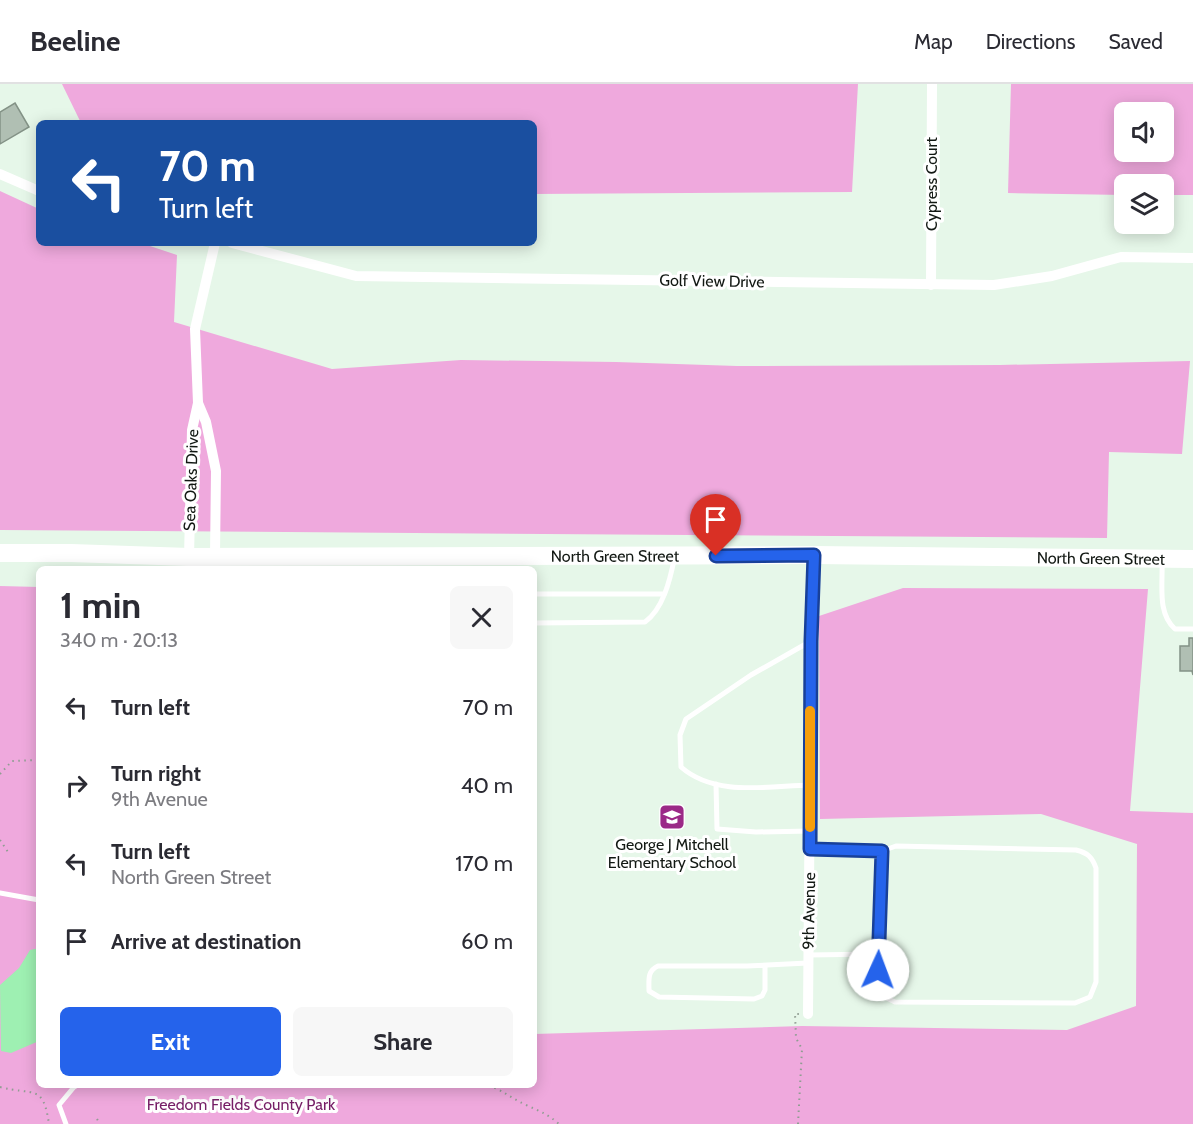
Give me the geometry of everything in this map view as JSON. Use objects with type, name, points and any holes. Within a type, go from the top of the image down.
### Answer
[{"type":"main road","name":"North Green Street","points":[[0,553],[72,553],[189,560],[814,555],[1193,559]]},
{"type":"street","name":"Cypress Court","points":[[931,285],[932,84]]},
{"type":"street","points":[[0,174],[36,189]]},
{"type":"street","name":"Sea Oaks Drive","points":[[189,560],[192,430],[198,403],[195,328],[214,246]]},
{"type":"street","name":"Golf View Drive","points":[[243,246],[356,276],[931,285],[994,285],[1052,276],[1121,257],[1193,258]]},
{"type":"street","name":"Sea Oaks Drive","points":[[198,403],[206,422],[216,471],[215,559]]},
{"type":"street","name":"9th Avenue","points":[[808,1014],[811,641],[814,555]]},
{"type":"lane","points":[[537,623],[639,623],[651,617],[664,594],[671,577],[675,556]]},
{"type":"lane","points":[[1162,559],[1163,614],[1175,629],[1193,628]]},
{"type":"lane","points":[[537,594],[664,594]]},
{"type":"lane","points":[[810,785],[732,787],[691,776],[681,767],[680,735],[686,719],[751,675],[811,641]]},
{"type":"lane","points":[[716,784],[717,829],[756,832],[810,831]]},
{"type":"lane","points":[[810,849],[882,851],[896,846],[1076,850],[1086,853],[1093,860],[1096,868],[1096,982],[1090,997],[1076,1003],[895,1002],[885,998],[879,992],[882,851]]},
{"type":"lane","points":[[0,893],[36,899]]},
{"type":"lane","points":[[765,966],[765,990],[762,996],[754,999],[659,997],[649,991],[649,974],[658,966],[765,966],[808,959],[879,954]]},
{"type":"lane","points":[[66,1124],[59,1105],[73,1088]]},
{"type":"path","points":[[0,774],[12,761],[36,760]]},
{"type":"path","points":[[0,840],[8,852]]},
{"type":"path","points":[[798,1124],[802,1049],[796,1038],[795,1014],[808,1014]]},
{"type":"path","points":[[0,1087],[30,1092],[42,1097],[45,1101],[49,1124]]},
{"type":"path","points":[[498,1088],[526,1105],[542,1110],[559,1124]]},
{"type":"path","points":[[97,1119],[100,1124]]},
{"type":"green space","points":[[62,84],[858,84],[852,192],[537,194],[537,120],[80,120]]},
{"type":"green space","points":[[1011,84],[1193,84],[1193,195],[1174,195],[1174,174],[1114,174],[1114,195],[1008,193]]},
{"type":"green space","points":[[0,191],[36,208],[36,246],[150,246],[177,255],[174,322],[332,369],[461,360],[737,366],[1000,365],[1190,361],[1182,454],[1109,452],[1107,538],[0,530]]},
{"type":"green space","name":"Freedom Fields County Park","points":[[0,586],[36,587],[36,1088],[537,1088],[537,1034],[802,1026],[1067,1030],[1136,1006],[1137,844],[1041,814],[820,819],[819,616],[903,588],[1148,589],[1130,811],[1193,813],[1193,1124],[0,1124]]},
{"type":"shaded area","points":[[36,949],[36,1042],[11,1053],[1,1051],[0,985],[19,968],[30,950]]},
{"type":"building","points":[[15,103],[29,127],[0,144],[0,112]]},
{"type":"building","points":[[1189,638],[1193,638],[1193,675],[1192,671],[1180,671],[1180,646],[1189,646]]},
{"type":"slow traffic","points":[[810,711],[810,827]]},
{"type":"place","name":"George J Mitchell Elementary School","points":[[672,817]]},
{"type":"route","points":[[716,556],[814,555],[811,641],[810,849],[882,851],[878,970]]}]
